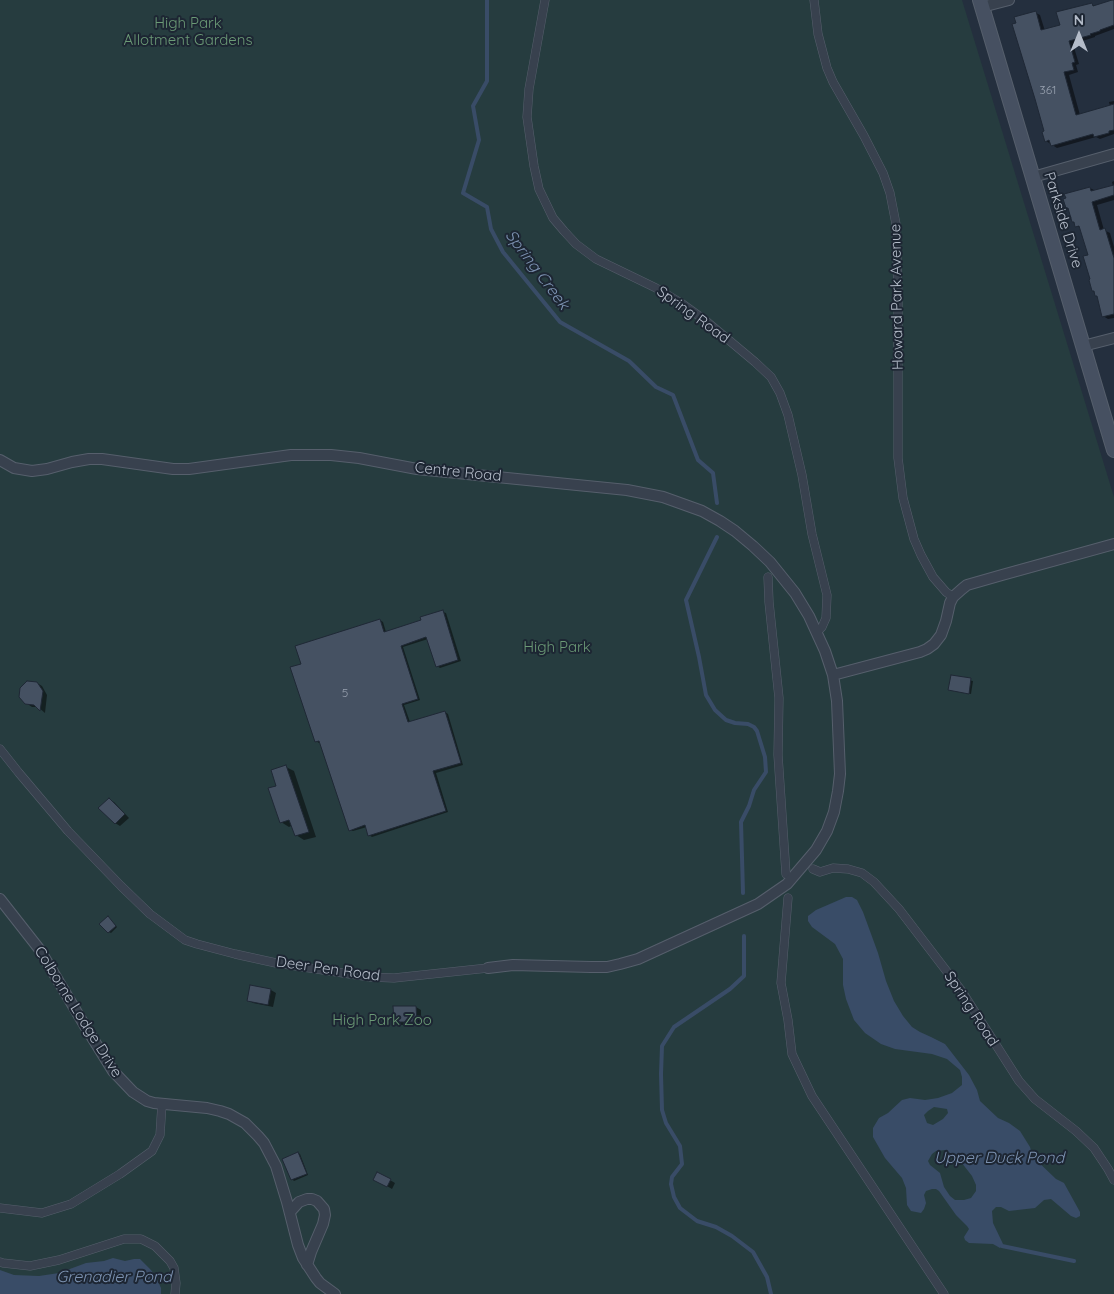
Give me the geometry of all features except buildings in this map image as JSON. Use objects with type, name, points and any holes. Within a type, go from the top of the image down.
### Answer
[{"type":"main road","name":"Parkside Drive","points":[[981,4],[1114,450]]},
{"type":"street","name":"Spring Road","points":[[545,0],[529,89],[527,117],[539,189],[553,218],[576,244],[596,259],[656,288],[681,303],[706,321],[771,377],[780,393],[788,415],[802,475],[812,534],[827,595],[828,607],[826,618],[816,632]]},
{"type":"street","name":"Howard Park Avenue","points":[[814,0],[818,34],[827,68],[883,173],[890,193],[896,224],[898,458],[903,498],[921,555],[933,577],[953,597]]},
{"type":"street","points":[[981,4],[1010,0]]},
{"type":"street","points":[[1033,177],[1114,154]]},
{"type":"street","points":[[1084,346],[1114,338]]},
{"type":"street","name":"Centre Road","points":[[0,460],[14,468],[32,471],[72,462],[102,459],[189,470],[291,455],[330,455],[359,458],[418,469],[550,481],[646,493],[702,511],[735,530],[753,546],[784,578],[800,600],[809,616],[833,675]]},
{"type":"street","points":[[808,868],[827,831],[834,812],[838,791],[840,755],[837,701],[833,675],[928,649],[941,635],[950,603],[962,588],[973,583],[1114,544]]},
{"type":"street","points":[[768,577],[778,698],[778,755],[786,874]]},
{"type":"street","name":"Deer Pen Road","points":[[0,749],[68,830],[120,886],[150,914],[185,940],[276,963],[370,977],[394,978],[513,965],[607,967],[620,964],[638,959],[758,904],[808,868]]},
{"type":"street","name":"Spring Road","points":[[808,868],[820,872],[832,868],[848,869],[862,873],[874,882],[899,908],[961,990],[1019,1081],[1035,1099],[1076,1131],[1094,1148],[1114,1180]]},
{"type":"street","points":[[788,898],[781,983],[792,1054],[812,1096],[944,1294]]},
{"type":"street","name":"Colborne Lodge Drive","points":[[0,899],[40,950],[113,1071],[133,1092],[147,1100],[162,1104],[207,1108],[229,1114],[244,1123],[264,1143],[276,1166],[298,1245],[307,1265],[320,1283],[335,1294]]},
{"type":"street","points":[[0,1208],[42,1213],[72,1204],[120,1174],[152,1151],[160,1135],[162,1104]]},
{"type":"street","points":[[290,1212],[301,1201],[309,1199],[317,1201],[324,1209],[323,1224],[307,1265]]},
{"type":"street","points":[[0,1262],[30,1266],[60,1260],[124,1239],[141,1238],[155,1246],[170,1261],[174,1268],[175,1294]]},
{"type":"green space","name":"High Park","points":[[0,0],[962,0],[1114,497],[1114,1294],[0,1294]]},
{"type":"water","name":"Upper Duck Pond","points":[[846,897],[852,897],[857,900],[878,953],[886,981],[894,1001],[903,1016],[912,1027],[945,1044],[969,1075],[977,1090],[980,1101],[998,1118],[1020,1131],[1030,1147],[1033,1157],[1056,1179],[1064,1183],[1080,1212],[1080,1216],[1076,1218],[1071,1216],[1051,1199],[1044,1200],[1035,1208],[1009,1211],[996,1207],[992,1211],[993,1223],[1003,1244],[1000,1248],[993,1244],[969,1243],[965,1240],[964,1237],[969,1229],[936,1189],[926,1191],[924,1195],[926,1203],[921,1213],[911,1211],[907,1205],[906,1188],[902,1178],[885,1158],[873,1137],[873,1128],[879,1118],[888,1113],[902,1100],[910,1098],[925,1100],[952,1093],[962,1085],[960,1070],[947,1059],[932,1054],[895,1049],[881,1044],[865,1033],[854,1020],[846,999],[843,985],[843,959],[835,944],[812,927],[808,921],[808,916],[816,910]],"holes":[[[934,1107],[947,1109],[948,1113],[943,1119],[933,1125],[927,1123],[924,1115]],[[945,1150],[958,1158],[972,1176],[976,1185],[976,1191],[971,1198],[955,1200],[950,1196],[944,1187],[940,1173],[930,1165],[928,1161],[932,1154],[936,1151]]]},
{"type":"water","name":"Grenadier Pond","points":[[113,1258],[125,1261],[140,1259],[155,1275],[161,1288],[161,1294],[0,1294],[0,1270],[14,1275],[39,1276],[59,1273],[86,1263]]},
{"type":"waterway","name":"Spring Creek","points":[[487,0],[487,81],[473,106],[479,140],[463,193],[487,207],[491,229],[503,252],[560,322],[629,361],[656,387],[673,395],[698,460],[713,473],[717,503]]},
{"type":"waterway","name":"Spring Creek","points":[[717,537],[686,600],[706,695],[715,710],[726,720],[754,727],[765,757],[766,772],[754,790],[741,822],[743,893]]},
{"type":"waterway","name":"Spring Creek","points":[[744,936],[744,976],[730,989],[674,1027],[662,1046],[662,1110],[666,1123],[680,1146],[682,1164],[672,1177],[671,1184],[674,1197],[680,1208],[697,1221],[716,1227],[732,1236],[753,1252],[767,1277],[771,1294]]},
{"type":"waterway","points":[[1002,1246],[1074,1261]]},
{"type":"park label","name":"High Park Allotment Gardens","points":[[188,32]]},
{"type":"park label","name":"High Park Zoo","points":[[382,1020]]}]
